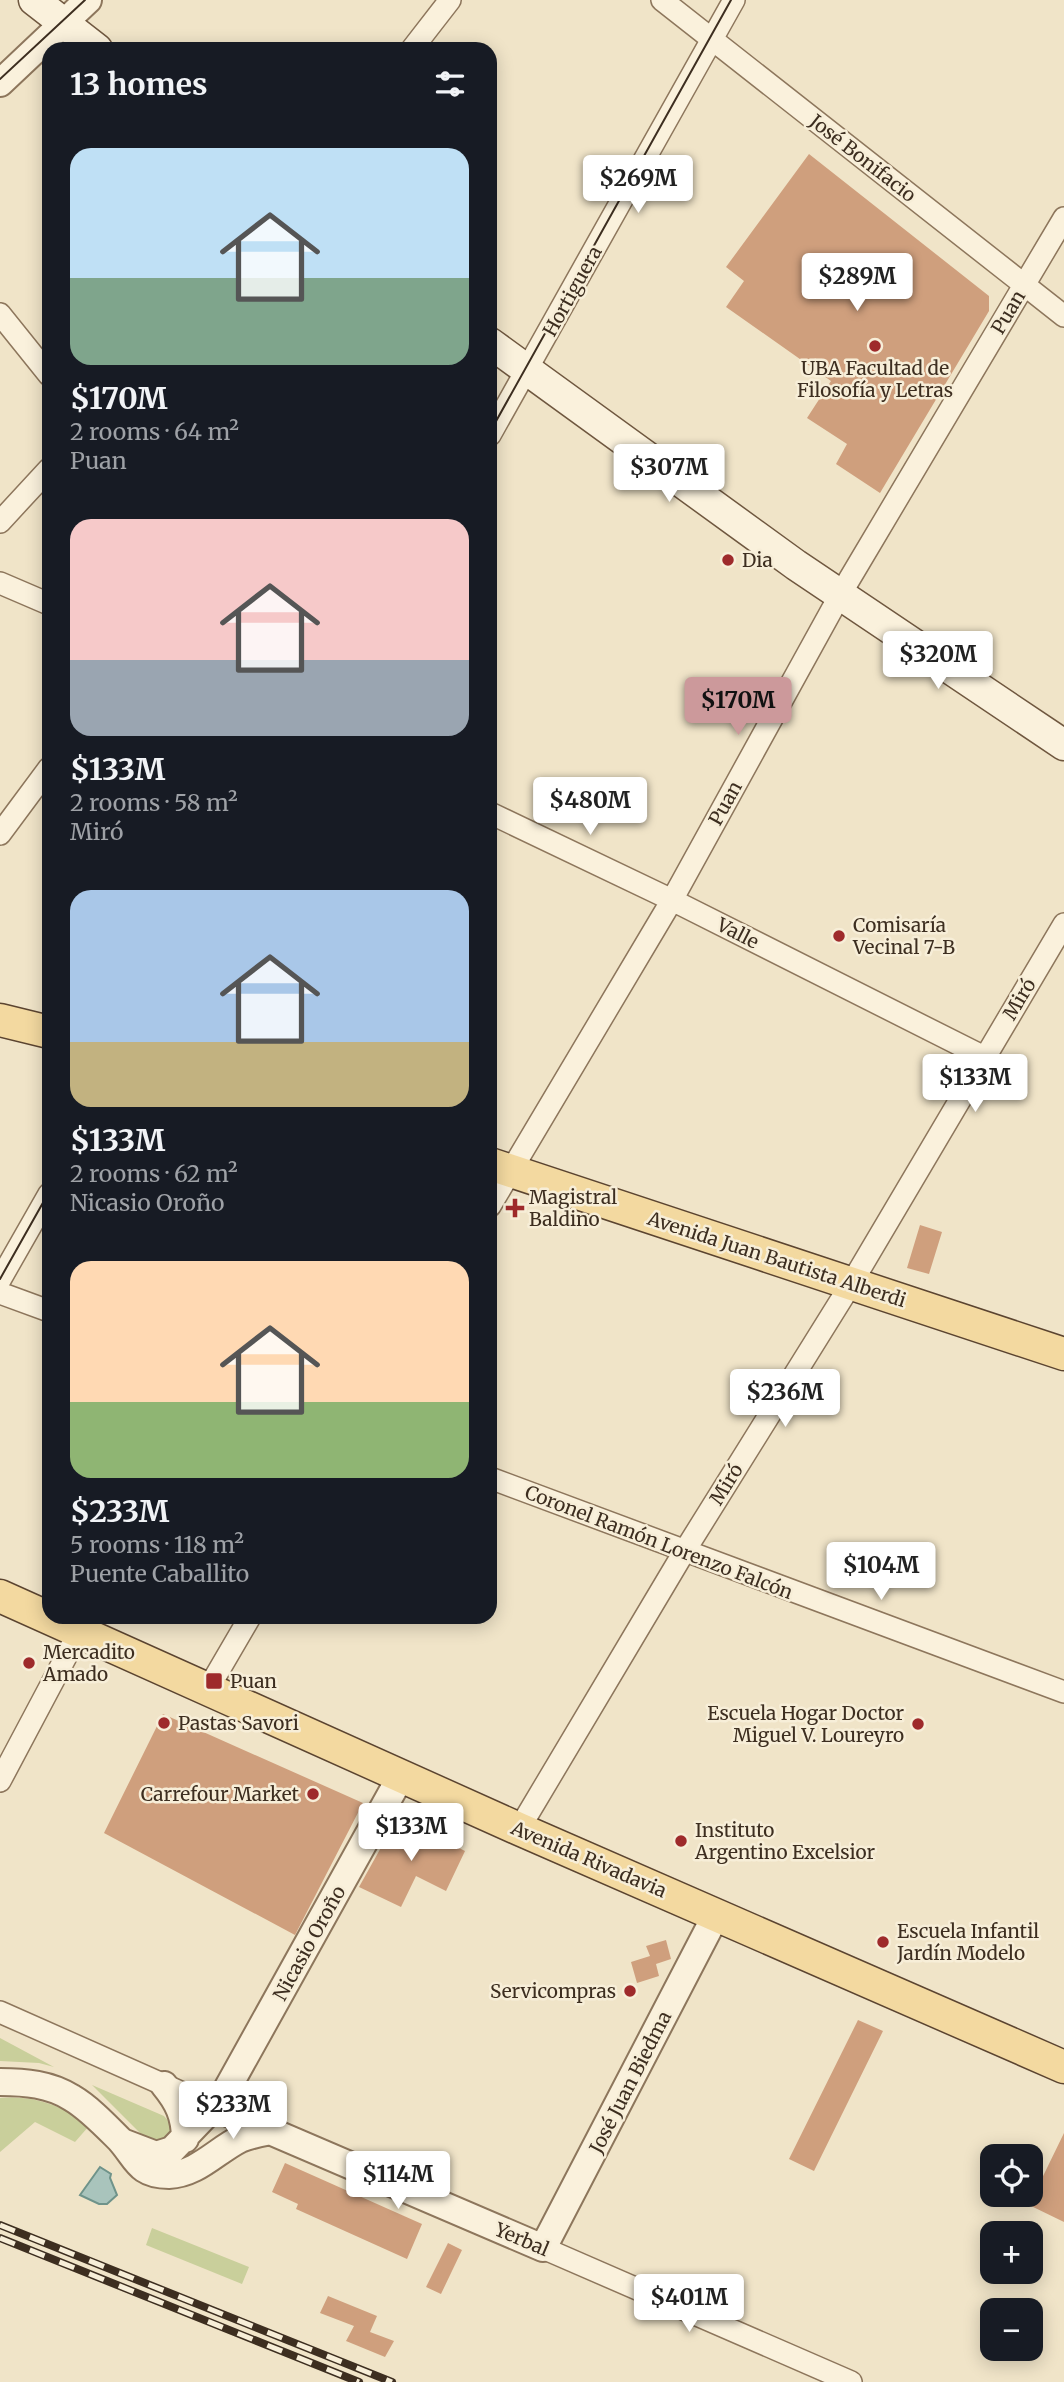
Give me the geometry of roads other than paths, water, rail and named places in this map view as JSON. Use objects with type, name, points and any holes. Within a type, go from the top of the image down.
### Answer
[{"type":"main road","points":[[34,0],[87,42]]},
{"type":"main road","points":[[497,348],[840,595],[1064,745]]},
{"type":"main road","points":[[0,1020],[42,1030]]},
{"type":"main road","name":"Avenida Juan Bautista Alberdi","points":[[500,1167],[1064,1354]]},
{"type":"main road","name":"Avenida Rivadavia","points":[[0,1596],[42,1610]]},
{"type":"main road","name":"Avenida Rivadavia","points":[[83,1624],[208,1689],[519,1829],[1062,2061]]},
{"type":"street","points":[[43,42],[88,0]]},
{"type":"street","points":[[417,42],[450,0]]},
{"type":"street","name":"José Bonifacio","points":[[662,0],[1064,316]]},
{"type":"street","name":"Hortiguera","points":[[497,423],[734,0]]},
{"type":"street","points":[[0,83],[42,43]]},
{"type":"street","name":"Puan","points":[[500,1167],[672,900],[840,595],[1064,218]]},
{"type":"street","points":[[0,314],[42,365]]},
{"type":"street","points":[[0,522],[42,477]]},
{"type":"street","points":[[0,583],[42,601]]},
{"type":"street","points":[[0,834],[42,777]]},
{"type":"street","name":"Valle","points":[[497,816],[672,900],[984,1057]]},
{"type":"street","name":"Miró","points":[[519,1829],[684,1552],[851,1284],[1064,923]]},
{"type":"street","points":[[0,1280],[42,1206]]},
{"type":"street","points":[[0,1293],[42,1308]]},
{"type":"street","name":"Coronel Ramón Lorenzo Falcón","points":[[497,1481],[1064,1692]]},
{"type":"street","points":[[0,1781],[83,1624]]},
{"type":"street","points":[[208,1689],[246,1624]]},
{"type":"street","name":"Nicasio Oroño","points":[[122,2142],[156,2154],[172,2150],[229,2088],[401,1776]]},
{"type":"street","name":"José Juan Biedma","points":[[543,2248],[716,1915]]},
{"type":"street","name":"Yerbal","points":[[0,2012],[851,2382]]},
{"type":"street","points":[[0,2082],[29,2083],[72,2097],[122,2142],[137,2165],[146,2171],[173,2175],[195,2168],[239,2140],[271,2131]]},
{"type":"street","points":[[164,2085],[175,2098],[182,2114],[185,2138]]},
{"type":"water","points":[[100,2167],[111,2174],[117,2195],[107,2204],[99,2204],[80,2195]]},
{"type":"tram line","points":[[0,79],[85,0]]},
{"type":"tram line","points":[[497,419],[731,0]]},
{"type":"tram line","points":[[0,1279],[42,1204]]},
{"type":"railway","points":[[0,2225],[392,2382]]},
{"type":"railway","points":[[0,2238],[359,2382]]},
{"type":"place","name":"UBA Facultad de Filosofía y Letras","points":[[875,346]]},
{"type":"place","name":"Dia","points":[[728,560]]},
{"type":"place","name":"Comisaría Vecinal 7-B","points":[[839,936]]},
{"type":"place","name":"Magistral Baldino","points":[[515,1208]]},
{"type":"place","name":"Mercadito Amado","points":[[29,1663]]},
{"type":"place","name":"Puan","points":[[214,1681]]},
{"type":"place","name":"Pastas Savori","points":[[164,1723]]},
{"type":"place","name":"Escuela Hogar Doctor Miguel V. Loureyro","points":[[918,1724]]},
{"type":"place","name":"Carrefour Market","points":[[313,1794]]},
{"type":"place","name":"Instituto Argentino Excelsior","points":[[681,1841]]},
{"type":"place","name":"Escuela Infantil Jardín Modelo","points":[[883,1942]]},
{"type":"place","name":"Servicompras","points":[[630,1991]]}]
